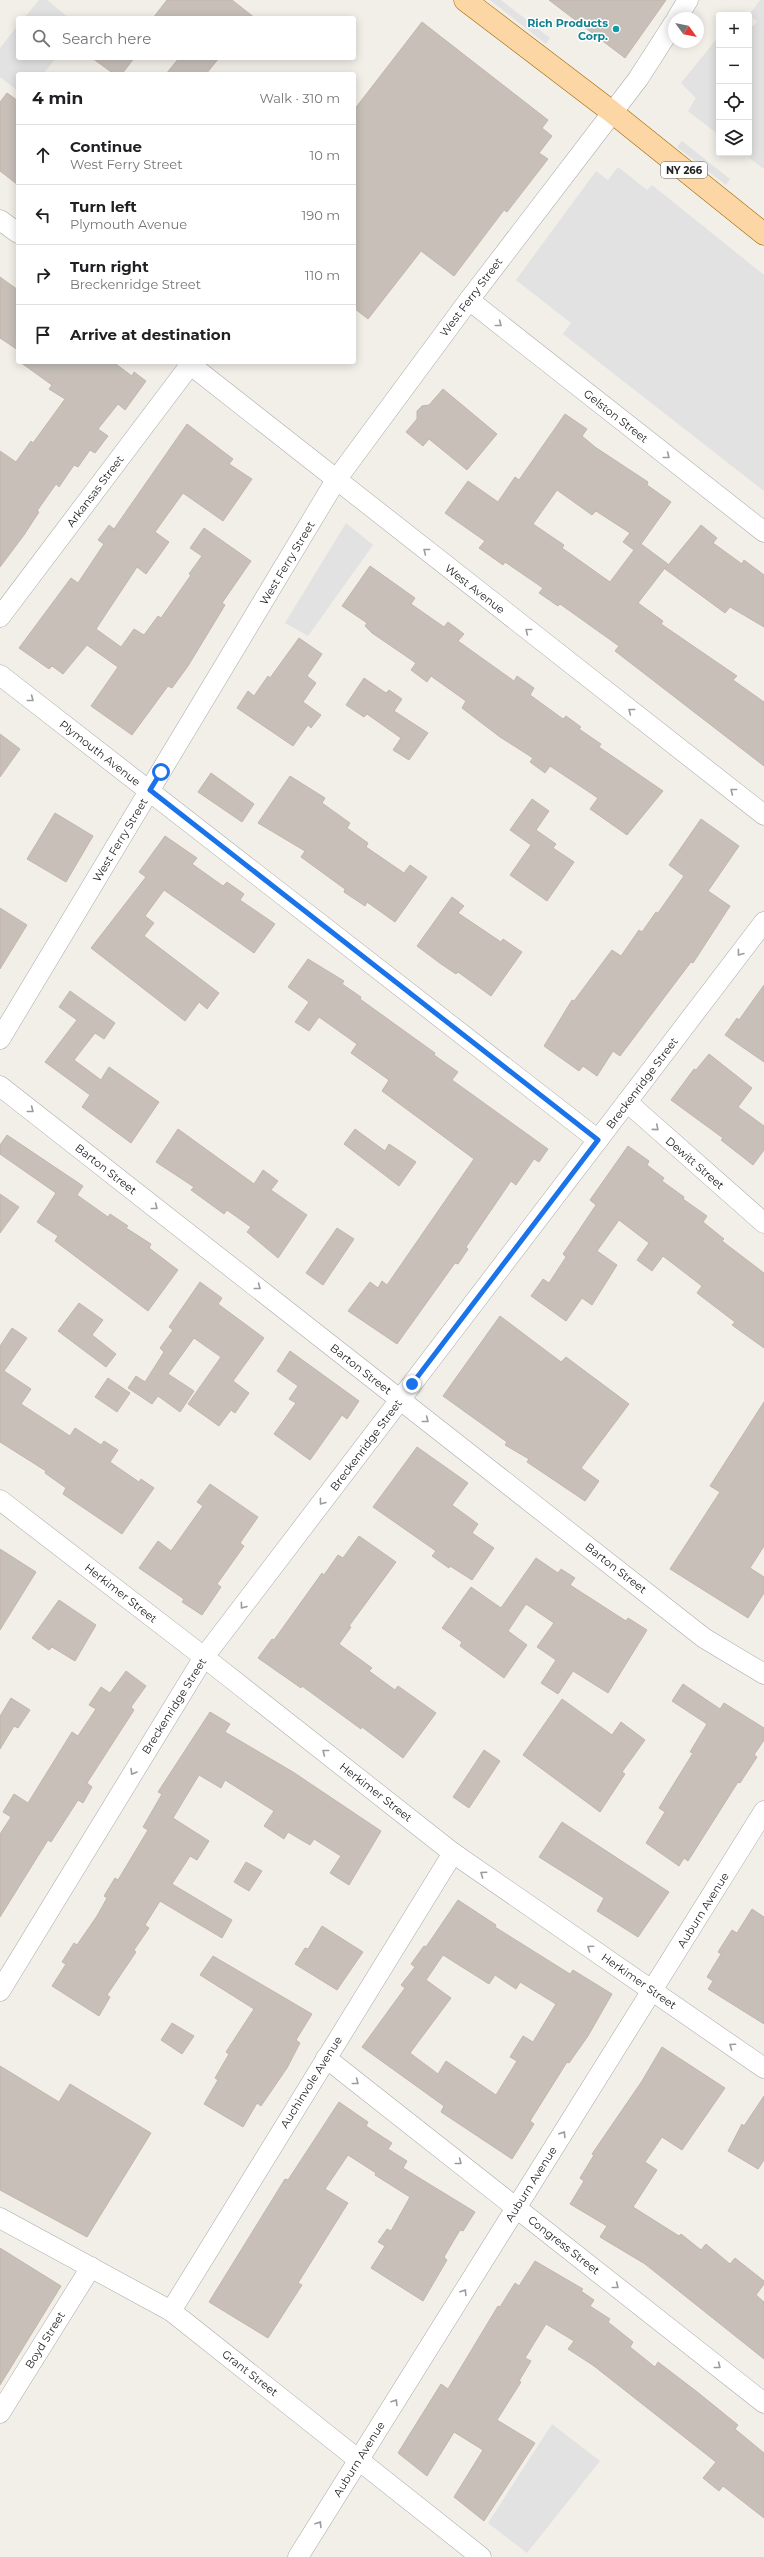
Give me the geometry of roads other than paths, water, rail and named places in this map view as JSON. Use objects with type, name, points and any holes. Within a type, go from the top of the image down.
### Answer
[{"type":"main road","name":"NY 266","points":[[465,0],[612,112],[764,234]]},
{"type":"street","points":[[681,12],[688,0]]},
{"type":"street","name":"West Ferry Street","points":[[0,1039],[336,480],[469,300],[638,79],[668,32]]},
{"type":"street","points":[[0,220],[16,232]]},
{"type":"street","name":"Gelston Street","points":[[469,300],[764,532]]},
{"type":"street","name":"West Avenue","points":[[188,364],[764,815]]},
{"type":"street","name":"Arkansas Street","points":[[0,617],[188,364]]},
{"type":"street","name":"Plymouth Avenue","points":[[0,675],[150,790],[598,1140]]},
{"type":"street","name":"Breckenridge Street","points":[[0,1991],[204,1657],[764,922]]},
{"type":"street","name":"Barton Street","points":[[0,1086],[704,1638],[764,1674]]},
{"type":"street","name":"Dewitt Street","points":[[627,1102],[764,1223]]},
{"type":"street","name":"Herkimer Street","points":[[0,1500],[204,1657],[453,1853],[764,2068]]},
{"type":"street","name":"Auburn Avenue","points":[[298,2557],[764,1812]]},
{"type":"street","name":"Auchinvole Avenue","points":[[171,2311],[453,1853]]},
{"type":"street","name":"Congress Street","points":[[326,2058],[764,2403]]},
{"type":"street","name":"Grant Street","points":[[0,2218],[171,2311],[481,2557]]},
{"type":"street","name":"Boyd Street","points":[[0,2414],[91,2267]]},
{"type":"place","name":"Rich Products Corp.","points":[[616,29]]}]
